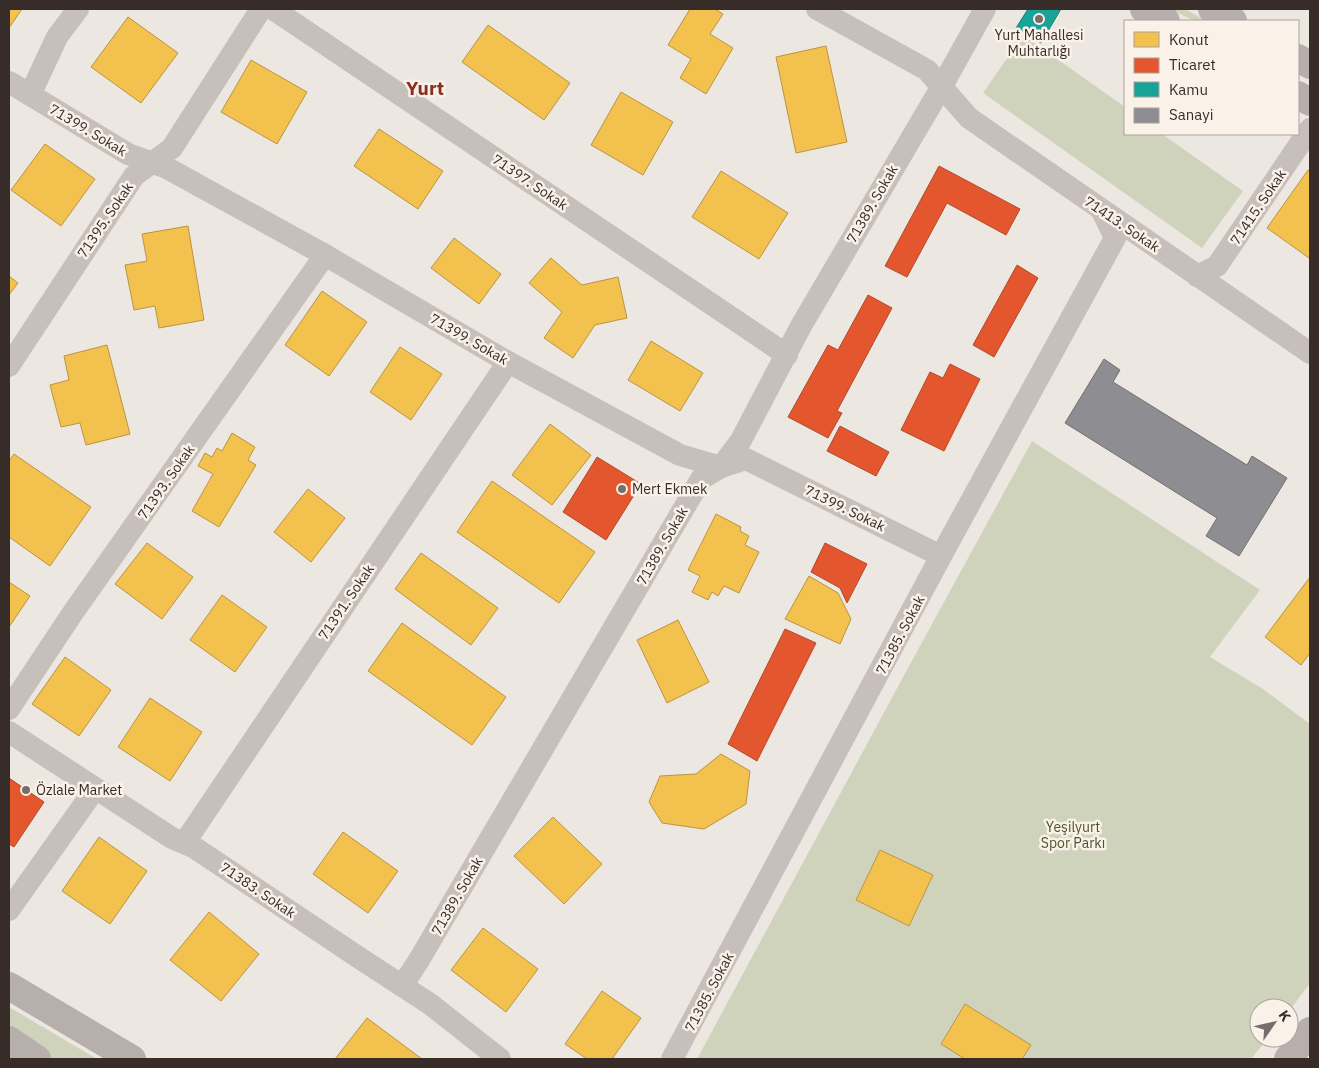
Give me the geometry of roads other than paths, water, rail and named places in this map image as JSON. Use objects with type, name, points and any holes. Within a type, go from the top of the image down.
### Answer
[{"type":"street","points":[[30,95],[57,37],[78,9]]},
{"type":"street","name":"71395. Sokak","points":[[9,366],[134,176],[172,148],[261,9]]},
{"type":"street","name":"71397. Sokak","points":[[273,9],[787,355]]},
{"type":"street","name":"71413. Sokak","points":[[817,9],[928,70],[969,118],[1310,353]]},
{"type":"street","name":"71389. Sokak","points":[[402,986],[701,479],[721,467],[740,442],[802,326],[985,9]]},
{"type":"street","points":[[1144,9],[1164,20]]},
{"type":"street","points":[[1212,9],[1231,20]]},
{"type":"street","points":[[1299,59],[1310,65]]},
{"type":"street","name":"71399. Sokak","points":[[9,82],[128,154],[167,168],[325,255],[508,362],[680,455],[721,467],[746,459],[941,556]]},
{"type":"street","points":[[1299,96],[1310,102]]},
{"type":"street","name":"71415. Sokak","points":[[1197,276],[1218,266],[1310,129]]},
{"type":"street","name":"71385. Sokak","points":[[672,1059],[941,556],[1115,238],[1102,211]]},
{"type":"street","name":"71393. Sokak","points":[[9,709],[72,614],[325,255]]},
{"type":"street","name":"71391. Sokak","points":[[185,842],[508,362]]},
{"type":"street","name":"71383. Sokak","points":[[9,732],[172,838],[185,842],[430,1004],[500,1059]]},
{"type":"street","points":[[9,910],[95,789]]},
{"type":"street","points":[[9,986],[132,1059]]},
{"type":"street","points":[[1288,1059],[1310,1031]]},
{"type":"street","points":[[9,1040],[37,1059]]},
{"type":"place","name":"Yurt Mahallesi Muhtarlığı","points":[[1039,19]]},
{"type":"place","name":"Mert Ekmek","points":[[622,489]]},
{"type":"place","name":"Özlale Market","points":[[26,790]]},
{"type":"district","name":"Yurt","points":[[425,88]]},
{"type":"park label","name":"Yeşilyurt Spor Parkı","points":[[1073,836]]}]
